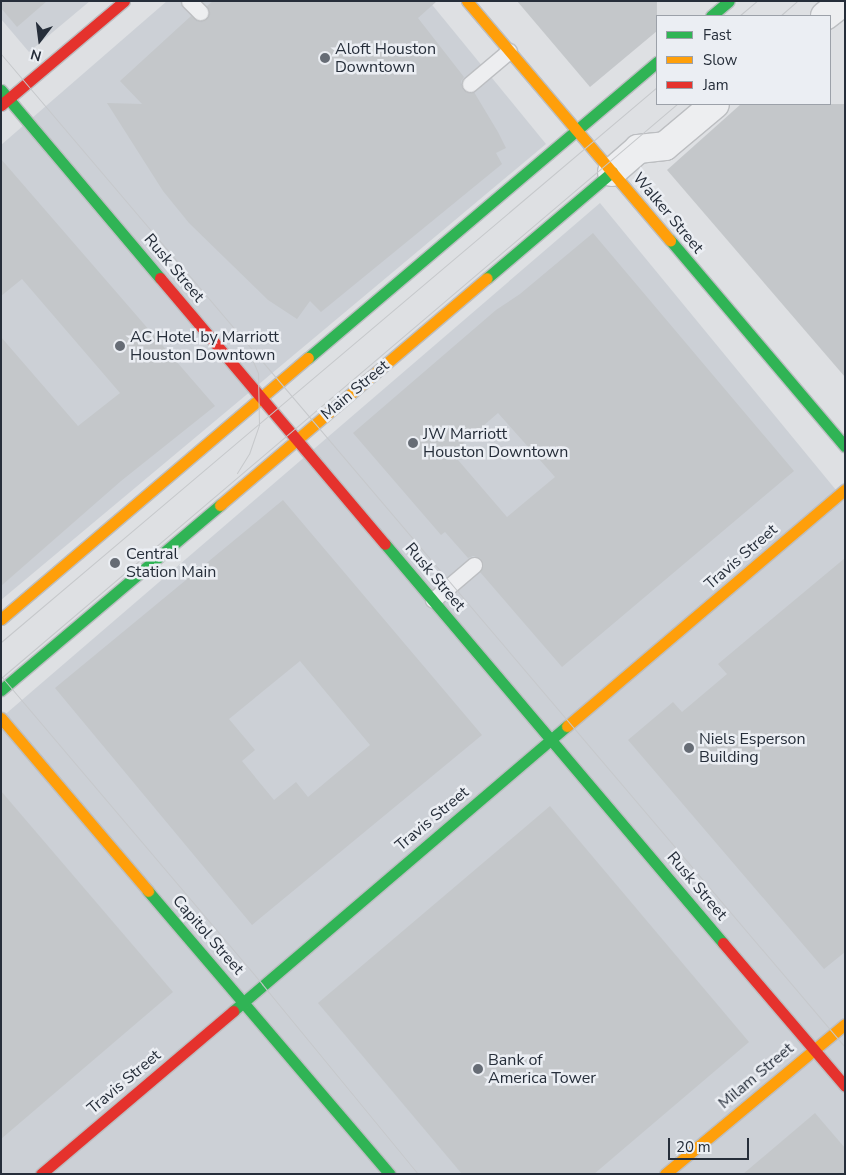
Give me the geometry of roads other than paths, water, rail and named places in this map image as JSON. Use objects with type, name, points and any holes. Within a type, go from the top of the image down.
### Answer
[{"type":"main road","points":[[4,98],[124,1]]},
{"type":"main road","name":"Walker Street","points":[[466,1],[845,446]]},
{"type":"main road","points":[[712,15],[728,1]]},
{"type":"main road","points":[[1,619],[656,63]]},
{"type":"main road","name":"Rusk Street","points":[[4,98],[262,397],[845,1086]]},
{"type":"main road","name":"Main Street","points":[[1,690],[612,172]]},
{"type":"main road","name":"Travis Street","points":[[41,1174],[845,489]]},
{"type":"main road","name":"Capitol Street","points":[[1,718],[390,1174]]},
{"type":"main road","name":"Milam Street","points":[[666,1174],[814,1048],[845,1024]]},
{"type":"street","points":[[826,15],[844,1]]},
{"type":"street","name":"Main Street","points":[[612,172],[638,149],[665,146],[714,105]]},
{"type":"lane","points":[[189,1],[200,12]]},
{"type":"lane","points":[[470,84],[509,51]]},
{"type":"lane","points":[[433,600],[474,566]]},
{"type":"tram line","points":[[740,15],[757,1]]},
{"type":"tram line","points":[[781,15],[797,1]]},
{"type":"tram line","points":[[1,54],[845,1047]]},
{"type":"tram line","points":[[1,642],[656,88]]},
{"type":"tram line","points":[[1,678],[676,105]]},
{"type":"tram line","points":[[237,473],[249,454],[259,425],[258,373],[248,350]]},
{"type":"tram line","points":[[1,676],[262,984],[418,1174]]},
{"type":"place","name":"Aloft Houston Downtown","points":[[325,58]]},
{"type":"place","name":"AC Hotel by Marriott Houston Downtown","points":[[120,346]]},
{"type":"place","name":"JW Marriott Houston Downtown","points":[[413,443]]},
{"type":"place","name":"Central Station Main","points":[[115,563]]},
{"type":"place","name":"Niels Esperson Building","points":[[689,748]]},
{"type":"place","name":"Bank of America Tower","points":[[478,1069]]}]
